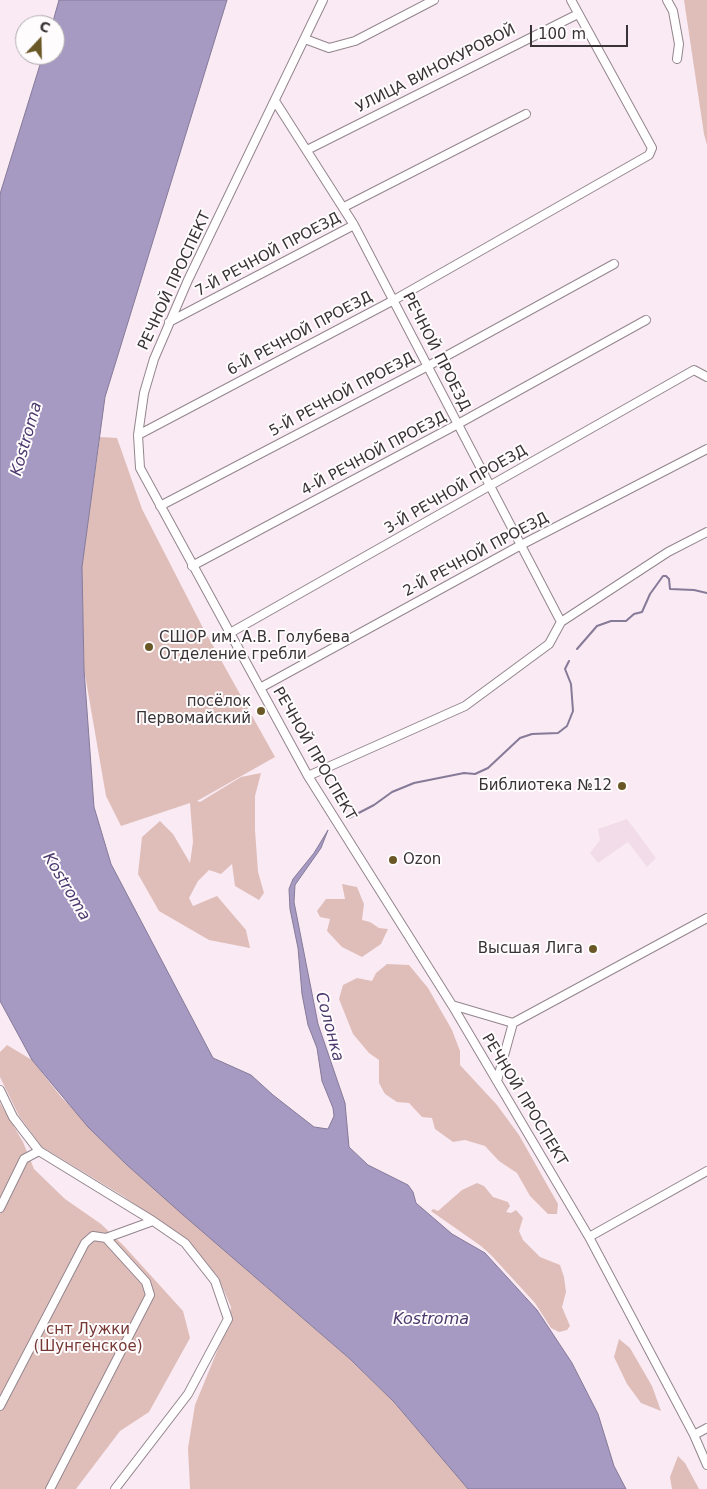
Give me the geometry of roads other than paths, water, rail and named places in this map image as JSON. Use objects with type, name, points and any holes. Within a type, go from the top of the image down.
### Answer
[{"type":"street","name":"РЕЧНОЙ ПРОСПЕКТ","points":[[323,0],[169,322],[154,359],[144,394],[138,435],[140,468],[308,776],[452,1005],[589,1237],[694,1435],[707,1465]]},
{"type":"street","points":[[305,39],[329,48],[355,41],[434,0]]},
{"type":"street","points":[[570,0],[578,14]]},
{"type":"street","points":[[667,0],[673,11],[679,44],[677,60]]},
{"type":"street","name":"6-Й РЕЧНОЙ ПРОЕЗД","points":[[138,435],[394,300],[645,158],[652,148],[578,14]]},
{"type":"street","name":"УЛИЦА ВИНОКУРОВОЙ","points":[[306,150],[578,14]]},
{"type":"street","name":"РЕЧНОЙ ПРОЕЗД","points":[[275,101],[354,225],[561,622]]},
{"type":"street","name":"7-Й РЕЧНОЙ ПРОЕЗД","points":[[344,208],[526,114]]},
{"type":"street","name":"7-Й РЕЧНОЙ ПРОЕЗД","points":[[169,322],[354,225]]},
{"type":"street","name":"5-Й РЕЧНОЙ ПРОЕЗД","points":[[160,506],[428,366],[614,264]]},
{"type":"street","name":"4-Й РЕЧНОЙ ПРОЕЗД","points":[[192,566],[458,424],[646,320]]},
{"type":"street","name":"3-Й РЕЧНОЙ ПРОЕЗД","points":[[230,633],[694,370],[707,377]]},
{"type":"street","name":"2-Й РЕЧНОЙ ПРОЕЗД","points":[[260,688],[521,545],[707,449]]},
{"type":"street","points":[[308,776],[465,706],[549,644],[561,622],[668,552],[707,532]]},
{"type":"street","points":[[452,1005],[513,1023],[707,918]]},
{"type":"street","points":[[497,1081],[513,1023]]},
{"type":"street","points":[[0,1090],[13,1117],[39,1151],[153,1221],[185,1243],[215,1281],[228,1318],[188,1394],[115,1489]]},
{"type":"street","points":[[0,1208],[24,1159],[39,1151]]},
{"type":"street","points":[[589,1237],[707,1171]]},
{"type":"street","points":[[0,1406],[85,1243],[93,1236],[106,1238],[153,1221]]},
{"type":"street","points":[[50,1489],[150,1295],[146,1282],[106,1238]]},
{"type":"street","points":[[694,1435],[707,1428]]},
{"type":"water","name":"Kostroma","points":[[59,0],[227,0],[105,397],[82,567],[84,669],[94,807],[111,864],[213,1058],[251,1075],[314,1127],[328,1129],[334,1116],[333,1108],[322,1081],[317,1048],[308,1025],[302,994],[298,948],[290,909],[289,889],[293,879],[314,853],[328,830],[321,848],[295,885],[294,902],[318,1024],[345,1103],[349,1147],[368,1165],[408,1185],[413,1192],[416,1203],[452,1234],[485,1253],[537,1310],[572,1363],[598,1414],[614,1466],[626,1489],[468,1489],[394,1402],[350,1359],[182,1214],[88,1127],[32,1060],[0,1001],[0,194],[40,65],[65,65],[65,15],[55,15]]},
{"type":"waterway","name":"Солонка","points":[[577,649],[597,626],[611,621],[626,621],[634,614],[642,612],[650,594],[663,576],[669,579],[670,589],[694,590],[707,593]]},
{"type":"waterway","name":"Солонка","points":[[349,818],[374,805],[392,792],[414,783],[464,773],[475,774],[488,768],[520,738],[532,734],[558,733],[567,726],[573,711],[571,684],[565,669],[569,661]]},
{"type":"place","name":"СШОР им. А.В. Голубева Отделение гребли","points":[[149,647]]},
{"type":"place","name":"посёлок Первомайский","points":[[261,711]]},
{"type":"place","name":"Библиотека №12","points":[[622,786]]},
{"type":"place","name":"Ozon","points":[[393,860]]},
{"type":"place","name":"Высшая Лига","points":[[593,949]]},
{"type":"park label","name":"снт Лужки (Шунгенское)","points":[[88,1338]]}]
